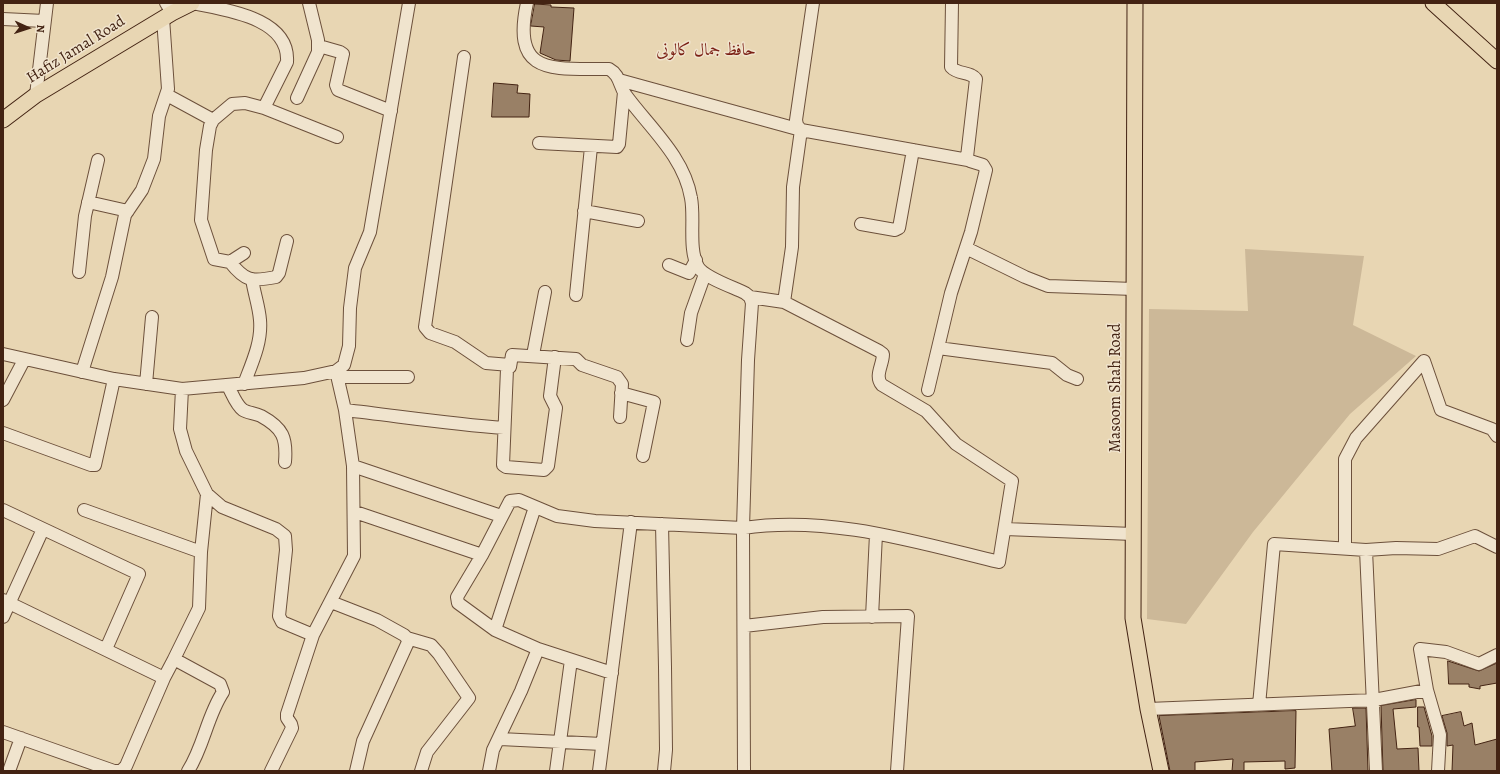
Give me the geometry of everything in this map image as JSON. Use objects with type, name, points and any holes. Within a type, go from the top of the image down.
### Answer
[{"type":"main road","name":"Hafiz Jamal Road","points":[[3,120],[36,96],[167,11],[192,3]]},
{"type":"main road","name":"Masoom Shah Road","points":[[1135,3],[1133,618],[1148,709],[1161,771]]},
{"type":"main road","points":[[1433,3],[1497,61]]},
{"type":"street","points":[[36,96],[44,21],[48,3]]},
{"type":"street","points":[[192,3],[251,17],[261,22],[283,41],[288,55],[287,62],[264,108]]},
{"type":"street","points":[[297,98],[318,52],[310,3]]},
{"type":"street","points":[[337,374],[344,365],[349,346],[350,308],[355,268],[370,232],[409,3]]},
{"type":"street","points":[[527,3],[524,18],[524,46],[529,56],[537,62],[550,66],[609,69],[615,73],[624,92],[670,149],[684,177],[691,197],[696,260],[699,268],[705,274],[750,297],[784,302],[879,351],[883,354],[883,361],[878,375],[879,381],[882,385],[926,411],[956,444],[1012,481],[1000,562],[876,534],[803,524],[767,524],[743,528],[595,521],[565,517],[514,500],[510,501],[482,555],[456,600],[495,630],[538,649],[612,673]]},
{"type":"street","points":[[784,302],[792,247],[793,186],[801,130],[797,125],[796,120],[813,3]]},
{"type":"street","points":[[952,3],[952,67],[956,72],[971,75],[976,79],[967,154],[968,160]]},
{"type":"street","points":[[82,372],[112,277],[122,226],[128,211],[142,190],[154,159],[159,116],[167,95],[167,11]]},
{"type":"street","points":[[3,19],[44,21]]},
{"type":"street","points":[[318,46],[343,54],[336,86],[338,90],[391,111]]},
{"type":"street","points":[[464,57],[425,327],[430,333],[455,342],[486,363],[510,365]]},
{"type":"street","points":[[619,80],[801,130],[968,160],[983,165],[986,170],[966,248],[951,293],[928,390]]},
{"type":"street","points":[[539,143],[591,147],[617,147],[619,144],[624,92]]},
{"type":"street","points":[[167,95],[213,120]]},
{"type":"street","points":[[287,241],[277,276],[252,280],[240,275],[230,262],[214,259],[201,220],[206,150],[210,126],[213,120],[226,108],[239,102],[264,108],[337,136]]},
{"type":"street","points":[[576,295],[591,147]]},
{"type":"street","points":[[861,224],[895,230],[899,228],[913,150]]},
{"type":"street","points":[[79,272],[85,216],[98,160]]},
{"type":"street","points":[[88,202],[128,211]]},
{"type":"street","points":[[584,211],[638,221]]},
{"type":"street","points":[[966,248],[1024,278],[1048,286],[1134,289]]},
{"type":"street","points":[[230,262],[244,253]]},
{"type":"street","points":[[668,265],[689,273],[696,260]]},
{"type":"street","points":[[687,340],[691,313],[705,274]]},
{"type":"street","points":[[244,384],[258,347],[260,334],[260,320],[252,280]]},
{"type":"street","points":[[533,355],[545,292]]},
{"type":"street","points":[[744,771],[743,528],[748,360],[752,312],[750,297]]},
{"type":"street","points":[[146,384],[152,317]]},
{"type":"street","points":[[938,348],[1052,363],[1067,375],[1077,379]]},
{"type":"street","points":[[3,354],[24,360],[114,379],[182,389],[228,386],[337,374],[408,377]]},
{"type":"street","points":[[555,357],[550,396],[556,408],[546,468],[544,470],[506,467],[503,465],[507,369],[510,365],[512,355],[533,355],[555,357],[576,359],[582,365],[617,377],[622,384],[620,417]]},
{"type":"street","points":[[3,400],[24,360]]},
{"type":"street","points":[[1345,547],[1345,459],[1356,438],[1424,361],[1441,410],[1495,429]]},
{"type":"street","points":[[271,771],[292,728],[287,718],[287,714],[313,635],[354,556],[355,512],[352,466],[345,410],[337,374]]},
{"type":"street","points":[[3,433],[91,466],[95,465],[114,379]]},
{"type":"street","points":[[228,386],[239,406],[243,410],[266,419],[276,427],[284,437],[286,442],[285,462]]},
{"type":"street","points":[[182,389],[180,429],[186,451],[207,494],[222,507],[276,528],[285,536],[286,550],[279,616],[282,622],[313,635]]},
{"type":"street","points":[[621,393],[654,402],[642,456]]},
{"type":"street","points":[[345,410],[450,424],[504,428]]},
{"type":"street","points":[[352,466],[502,516]]},
{"type":"street","points":[[3,732],[21,738],[89,768],[121,771],[126,766],[164,678],[198,608],[201,552],[207,494]]},
{"type":"street","points":[[495,630],[535,507]]},
{"type":"street","points":[[3,510],[139,574],[106,649]]},
{"type":"street","points":[[84,510],[201,552]]},
{"type":"street","points":[[355,512],[482,555]]},
{"type":"street","points":[[599,771],[631,522]]},
{"type":"street","points":[[662,524],[666,682],[666,750],[664,771]]},
{"type":"street","points":[[3,617],[6,601],[43,529]]},
{"type":"street","points":[[1005,529],[1133,534]]},
{"type":"street","points":[[872,617],[876,534]]},
{"type":"street","points":[[1260,705],[1274,544],[1345,547],[1366,550],[1396,548],[1438,550],[1475,536],[1497,547]]},
{"type":"street","points":[[1366,550],[1374,700],[1376,771]]},
{"type":"street","points":[[6,601],[164,678]]},
{"type":"street","points":[[331,602],[377,620],[407,638],[431,646],[439,654],[469,698],[427,752],[421,771]]},
{"type":"street","points":[[744,626],[823,617],[908,616],[897,771]]},
{"type":"street","points":[[356,771],[363,741],[406,646],[407,638]]},
{"type":"street","points":[[1438,771],[1440,735],[1427,690],[1420,648],[1446,652],[1479,664],[1497,655]]},
{"type":"street","points":[[489,771],[494,750],[538,649]]},
{"type":"street","points":[[174,659],[220,684],[223,688],[223,692],[214,706],[206,736],[188,771]]},
{"type":"street","points":[[556,771],[571,660]]},
{"type":"street","points":[[1148,709],[1374,700],[1427,690]]},
{"type":"street","points":[[9,771],[21,738]]},
{"type":"street","points":[[500,739],[602,744]]},
{"type":"shaded area","points":[[1245,249],[1364,256],[1353,325],[1416,356],[1350,414],[1253,532],[1186,624],[1147,619],[1149,309],[1248,311]]},
{"type":"building","points":[[535,4],[551,5],[551,7],[574,8],[570,61],[556,60],[540,53],[544,27],[531,26]]},
{"type":"building","points":[[494,83],[518,85],[517,93],[530,94],[529,117],[492,117]]},
{"type":"building","points":[[1448,661],[1479,671],[1497,663],[1497,683],[1480,686],[1480,689],[1469,687],[1469,684],[1449,684]]},
{"type":"building","points":[[1416,700],[1416,707],[1393,709],[1397,749],[1418,748],[1419,771],[1383,771],[1381,706]]},
{"type":"building","points":[[1418,707],[1424,707],[1432,736],[1432,746],[1420,746]]},
{"type":"building","points":[[1353,708],[1366,708],[1368,771],[1332,771],[1329,729],[1355,726]]},
{"type":"building","points":[[1296,711],[1295,768],[1285,769],[1285,761],[1244,762],[1244,771],[1232,771],[1233,759],[1195,762],[1195,771],[1170,771],[1159,716]]},
{"type":"building","points":[[1461,712],[1464,726],[1472,723],[1475,745],[1497,739],[1497,771],[1452,771],[1453,745],[1447,746],[1447,733],[1442,716]]},
{"type":"district","name":"حافظ جمال کالونی","points":[[706,51]]}]
